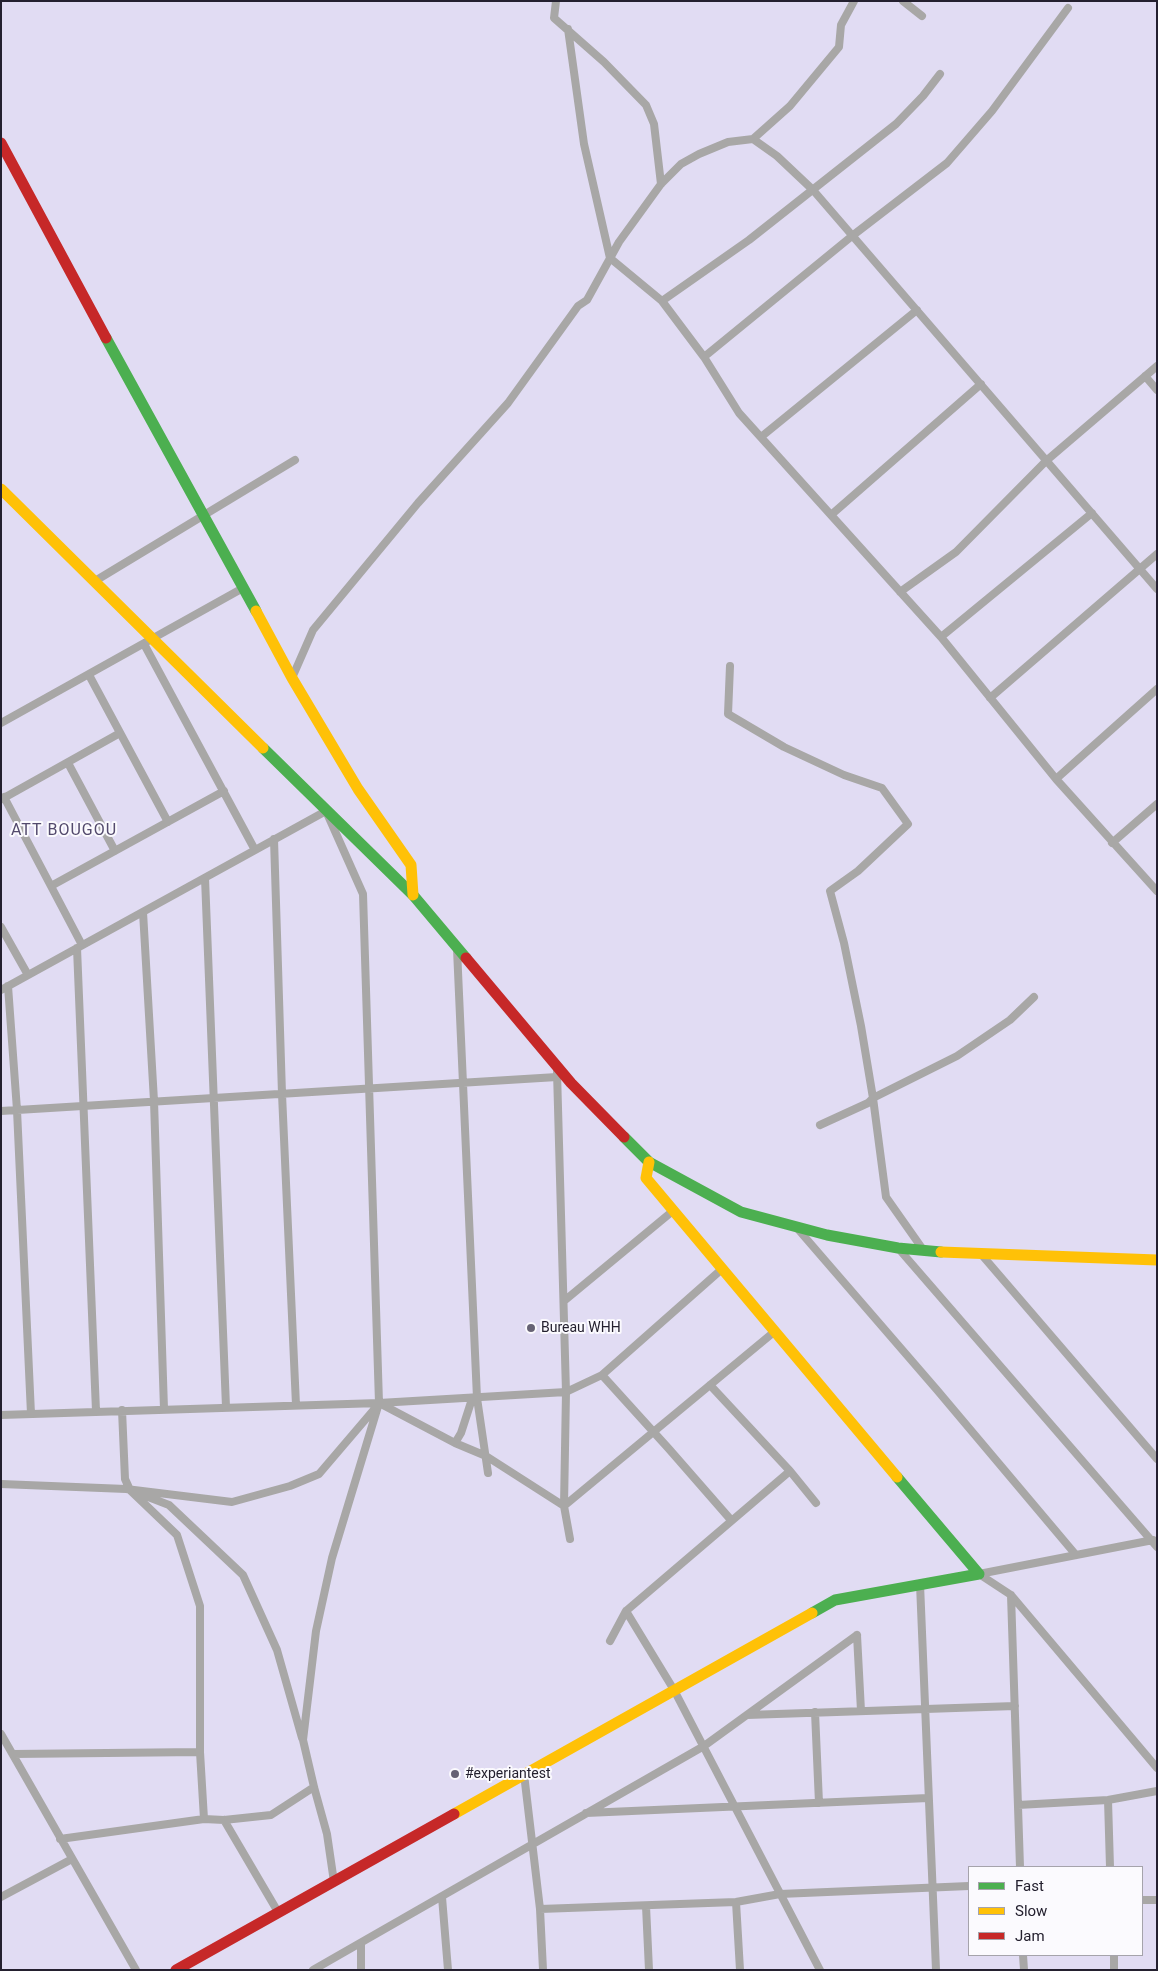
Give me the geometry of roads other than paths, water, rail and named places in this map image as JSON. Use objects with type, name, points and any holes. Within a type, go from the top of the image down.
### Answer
[{"type":"street","points":[[556,1],[554,18],[604,62],[646,105],[654,124],[661,184]]},
{"type":"street","points":[[292,678],[313,630],[418,503],[508,403],[578,306],[587,300],[637,215],[661,184],[682,164],[699,154],[728,142],[754,139],[790,106],[839,47],[841,25],[854,1]]},
{"type":"street","points":[[904,1],[922,16]]},
{"type":"street","points":[[704,357],[852,236],[947,163],[992,111],[1068,8]]},
{"type":"street","points":[[568,29],[584,144],[610,258],[662,301],[704,357],[740,413],[941,637],[1056,779],[1157,891]]},
{"type":"street","points":[[662,301],[749,240],[896,124],[923,96],[940,74]]},
{"type":"street","points":[[754,139],[777,156],[813,190],[1157,590]]},
{"type":"street","points":[[1,143],[292,678],[358,789],[411,865],[413,895]]},
{"type":"street","points":[[761,437],[917,310]]},
{"type":"street","points":[[900,592],[956,552],[1046,461],[1157,366]]},
{"type":"street","points":[[1145,376],[1157,390]]},
{"type":"street","points":[[831,515],[981,384]]},
{"type":"street","points":[[95,581],[295,460]]},
{"type":"street","points":[[1,489],[95,581],[149,641],[413,895],[557,1071],[571,1082],[649,1162],[740,1212],[797,1228],[898,1248],[981,1254],[1157,1260]]},
{"type":"street","points":[[941,637],[1092,514]]},
{"type":"street","points":[[990,698],[1157,554]]},
{"type":"street","points":[[1,723],[243,588]]},
{"type":"street","points":[[149,641],[255,850]]},
{"type":"street","points":[[730,666],[728,714],[784,747],[844,775],[882,788],[908,824],[858,871],[830,891],[853,985],[873,1098],[886,1197],[924,1251]]},
{"type":"street","points":[[88,674],[168,822]]},
{"type":"street","points":[[1056,779],[1157,689]]},
{"type":"street","points":[[96,1411],[83,1106],[80,947],[51,886],[3,798],[120,733]]},
{"type":"street","points":[[68,763],[115,851]]},
{"type":"street","points":[[51,886],[224,791]]},
{"type":"street","points":[[1112,843],[1157,804]]},
{"type":"street","points":[[31,1414],[17,1110],[5,988],[326,811]]},
{"type":"street","points":[[303,1740],[316,1630],[332,1558],[380,1403],[363,894],[326,811]]},
{"type":"street","points":[[274,839],[282,1094],[296,1404]]},
{"type":"street","points":[[205,878],[226,1407]]},
{"type":"street","points":[[143,912],[154,1102],[164,1409]]},
{"type":"street","points":[[1,927],[28,975]]},
{"type":"street","points":[[457,948],[464,1082],[474,1399],[488,1473]]},
{"type":"street","points":[[820,1124],[868,1103],[873,1098],[957,1056],[1010,1020],[1034,997]]},
{"type":"street","points":[[1,1111],[464,1082],[557,1071]]},
{"type":"street","points":[[557,1071],[566,1392],[564,1506],[570,1539]]},
{"type":"street","points":[[649,1162],[646,1178],[774,1332],[979,1574],[1012,1594],[1154,1760],[1157,1768]]},
{"type":"street","points":[[564,1301],[674,1210]]},
{"type":"street","points":[[797,1228],[1076,1555]]},
{"type":"street","points":[[898,1248],[1154,1540],[1157,1548]]},
{"type":"street","points":[[981,1254],[1157,1459]]},
{"type":"street","points":[[1,1415],[296,1404],[380,1403],[474,1399],[566,1392],[602,1375],[722,1269]]},
{"type":"street","points":[[564,1506],[774,1332]]},
{"type":"street","points":[[602,1375],[731,1520]]},
{"type":"street","points":[[710,1385],[790,1471],[816,1503]]},
{"type":"street","points":[[455,1443],[461,1433],[474,1399]]},
{"type":"street","points":[[380,1403],[455,1443],[486,1456],[564,1506]]},
{"type":"street","points":[[1,1484],[130,1490],[232,1502],[290,1486],[319,1474],[380,1403]]},
{"type":"street","points":[[122,1410],[125,1479],[130,1490],[177,1535],[200,1606],[200,1752],[204,1819]]},
{"type":"street","points":[[610,1642],[626,1611],[790,1471]]},
{"type":"street","points":[[130,1490],[169,1505],[242,1575],[278,1650],[327,1834],[334,1882]]},
{"type":"street","points":[[176,1970],[835,1600],[1154,1540]]},
{"type":"street","points":[[920,1584],[936,1970]]},
{"type":"street","points":[[1012,1594],[1020,1866]]},
{"type":"street","points":[[626,1611],[674,1690],[820,1970]]},
{"type":"street","points":[[313,1970],[442,1897],[584,1813],[704,1746],[857,1635],[861,1711]]},
{"type":"street","points":[[747,1714],[1015,1706]]},
{"type":"street","points":[[815,1712],[819,1803]]},
{"type":"street","points":[[1,1734],[136,1970]]},
{"type":"street","points":[[13,1754],[200,1752]]},
{"type":"street","points":[[524,1774],[540,1909],[543,1970]]},
{"type":"street","points":[[60,1839],[204,1819],[224,1820],[271,1814],[314,1787]]},
{"type":"street","points":[[1018,1805],[1108,1800],[1157,1791]]},
{"type":"street","points":[[584,1813],[928,1798]]},
{"type":"street","points":[[1108,1800],[1110,1866]]},
{"type":"street","points":[[224,1820],[278,1912]]},
{"type":"street","points":[[1,1897],[72,1859]]},
{"type":"street","points":[[540,1909],[736,1902],[780,1894],[968,1886]]},
{"type":"street","points":[[442,1897],[448,1970]]},
{"type":"street","points":[[1143,1900],[1157,1900]]},
{"type":"street","points":[[736,1902],[740,1970]]},
{"type":"street","points":[[646,1906],[649,1970]]},
{"type":"street","points":[[361,1943],[362,1970]]},
{"type":"street","points":[[1023,1956],[1024,1970]]},
{"type":"street","points":[[1114,1956],[1114,1970]]},
{"type":"place","name":"Bureau WHH","points":[[531,1328]]},
{"type":"place","name":"#experiantest","points":[[455,1774]]},
{"type":"district","name":"ATT BOUGOU","points":[[64,831]]}]
